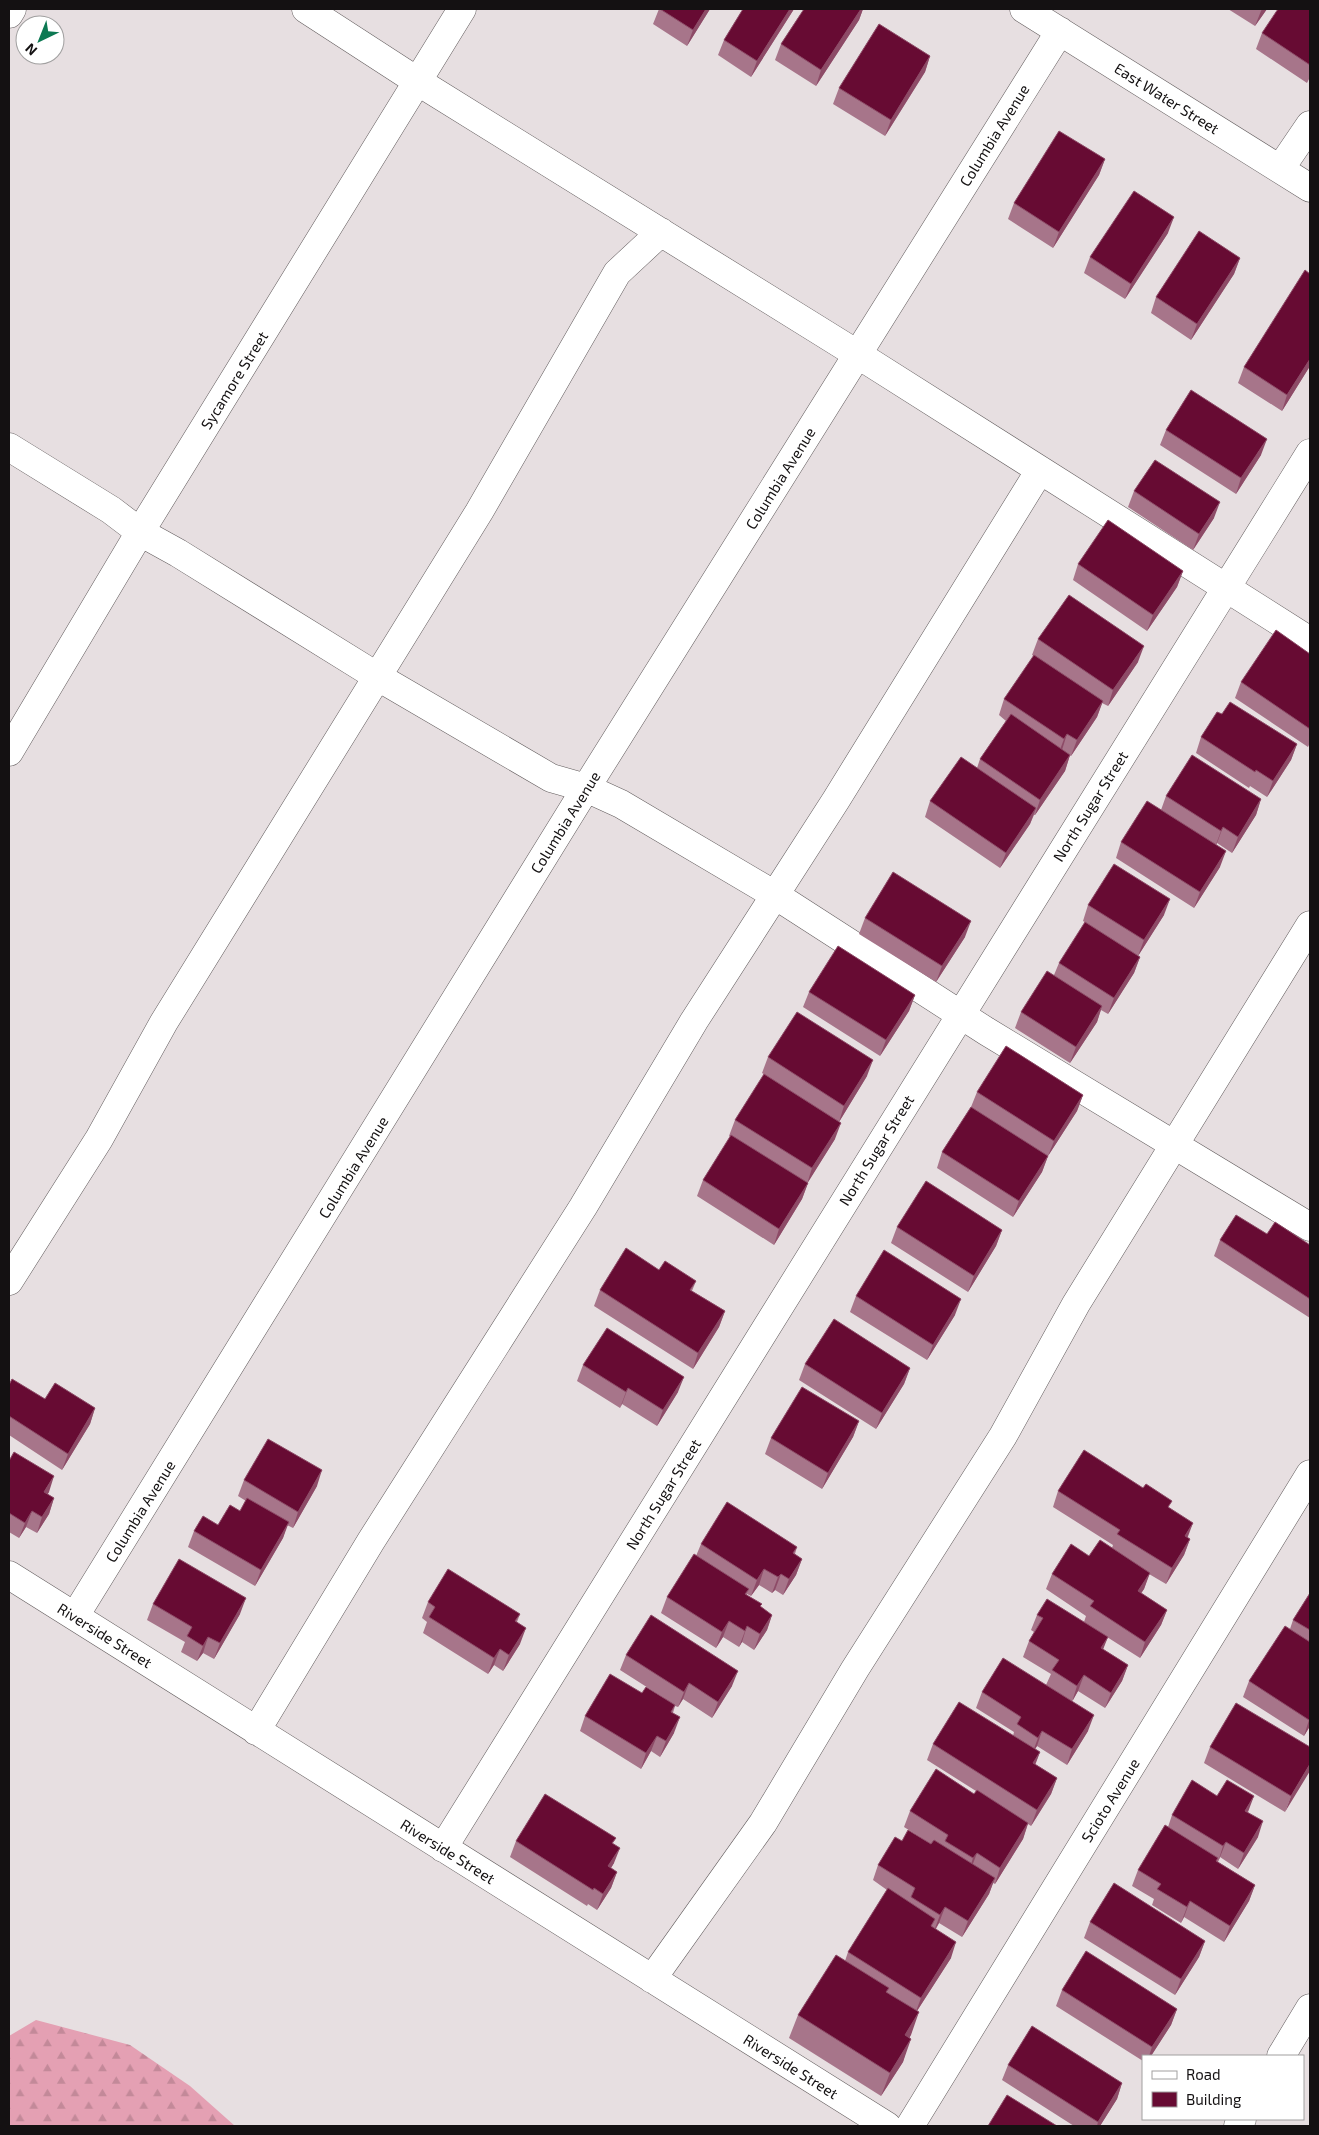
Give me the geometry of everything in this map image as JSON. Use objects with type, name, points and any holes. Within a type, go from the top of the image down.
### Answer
[{"type":"street","points":[[9,14],[12,9]]},
{"type":"street","points":[[306,9],[417,82],[857,354],[1310,641]]},
{"type":"street","name":"Sycamore Street","points":[[9,752],[140,532],[462,9]]},
{"type":"street","name":"East Water Street","points":[[1024,9],[1310,188]]},
{"type":"street","name":"Columbia Avenue","points":[[75,1616],[586,788],[1060,30]]},
{"type":"street","points":[[1280,169],[1310,125]]},
{"type":"street","points":[[9,1281],[99,1139],[164,1022],[479,512],[617,273],[661,232]]},
{"type":"street","points":[[9,448],[111,510],[140,532],[178,553],[378,677],[551,778],[586,788],[621,804],[775,895],[959,1014],[1310,1227]]},
{"type":"street","name":"North Sugar Street","points":[[443,1848],[959,1014],[1310,453]]},
{"type":"street","points":[[256,1730],[371,1541],[583,1206],[694,1021],[836,800],[1040,470]]},
{"type":"street","points":[[652,1979],[763,1823],[855,1669],[1003,1436],[1076,1304],[1310,925]]},
{"type":"street","name":"Scioto Avenue","points":[[910,2126],[1310,1474]]},
{"type":"street","name":"Riverside Street","points":[[9,1575],[887,2126]]},
{"type":"street","points":[[1282,2055],[1310,2008]]},
{"type":"green space","points":[[36,2020],[130,2045],[190,2086],[235,2126],[9,2126],[9,2036]]},
{"type":"building","points":[[660,9],[706,9],[693,30]]},
{"type":"building","points":[[743,9],[790,9],[757,61],[724,40]]},
{"type":"building","points":[[804,9],[861,9],[821,70],[781,44]]},
{"type":"building","points":[[1278,9],[1310,9],[1310,65],[1262,33]]},
{"type":"building","points":[[879,24],[930,56],[891,120],[839,88]]},
{"type":"building","points":[[1059,131],[1105,159],[1059,232],[1014,203]]},
{"type":"building","points":[[1134,191],[1174,217],[1131,284],[1090,257]]},
{"type":"building","points":[[1199,231],[1240,258],[1197,324],[1156,297]]},
{"type":"building","points":[[1305,270],[1310,274],[1310,359],[1287,395],[1244,367]]},
{"type":"building","points":[[1191,390],[1267,439],[1241,478],[1166,430]]},
{"type":"building","points":[[1155,460],[1220,502],[1199,534],[1134,491]]},
{"type":"building","points":[[1108,520],[1183,571],[1153,615],[1078,564]]},
{"type":"building","points":[[1069,595],[1144,646],[1113,690],[1038,639]]},
{"type":"building","points":[[1276,630],[1310,654],[1310,729],[1241,682]]},
{"type":"building","points":[[1034,655],[1103,701],[1077,740],[1067,734],[1064,739],[1004,699]]},
{"type":"building","points":[[1230,702],[1297,744],[1273,781],[1256,770],[1255,772],[1201,737],[1217,712],[1222,714]]},
{"type":"building","points":[[1011,714],[1070,755],[1040,800],[980,759]]},
{"type":"building","points":[[1192,755],[1261,799],[1238,837],[1223,827],[1221,831],[1166,796]]},
{"type":"building","points":[[961,757],[1036,808],[1006,853],[930,801]]},
{"type":"building","points":[[1147,801],[1226,851],[1200,892],[1121,842]]},
{"type":"building","points":[[1114,864],[1170,899],[1144,940],[1088,905]]},
{"type":"building","points":[[893,872],[971,921],[942,966],[865,918]]},
{"type":"building","points":[[1085,922],[1140,957],[1114,998],[1059,963]]},
{"type":"building","points":[[838,946],[915,995],[886,1040],[809,992]]},
{"type":"building","points":[[1047,971],[1102,1006],[1076,1047],[1021,1012]]},
{"type":"building","points":[[797,1012],[873,1060],[844,1106],[768,1057]]},
{"type":"building","points":[[1006,1046],[1083,1095],[1054,1141],[977,1092]]},
{"type":"building","points":[[764,1074],[841,1123],[812,1168],[735,1120]]},
{"type":"building","points":[[971,1107],[1048,1156],[1019,1201],[942,1152]]},
{"type":"building","points":[[731,1135],[808,1183],[779,1229],[703,1180]]},
{"type":"building","points":[[926,1181],[1002,1230],[974,1276],[897,1227]]},
{"type":"building","points":[[1236,1215],[1267,1234],[1275,1222],[1310,1245],[1310,1299],[1220,1240]]},
{"type":"building","points":[[626,1248],[659,1270],[665,1261],[696,1281],[690,1290],[725,1311],[698,1353],[600,1290]]},
{"type":"building","points":[[884,1250],[961,1299],[933,1345],[856,1296]]},
{"type":"building","points":[[834,1319],[910,1368],[882,1413],[805,1364]]},
{"type":"building","points":[[607,1328],[684,1377],[663,1410],[628,1388],[626,1392],[583,1365]]},
{"type":"building","points":[[12,1379],[45,1399],[55,1383],[95,1408],[68,1454],[9,1416],[9,1385]]},
{"type":"building","points":[[802,1387],[859,1421],[828,1473],[771,1438]]},
{"type":"building","points":[[268,1439],[322,1470],[298,1512],[244,1480]]},
{"type":"building","points":[[1084,1450],[1143,1488],[1146,1484],[1172,1501],[1168,1507],[1193,1523],[1185,1536],[1190,1539],[1172,1568],[1117,1534],[1120,1530],[1058,1491]]},
{"type":"building","points":[[14,1452],[54,1476],[44,1492],[54,1498],[42,1517],[32,1511],[25,1523],[9,1513],[9,1461]]},
{"type":"building","points":[[247,1498],[289,1522],[261,1570],[194,1531],[203,1516],[218,1525],[230,1505],[240,1511]]},
{"type":"building","points":[[727,1502],[797,1547],[793,1553],[802,1559],[789,1579],[781,1574],[778,1577],[764,1569],[757,1580],[701,1544]]},
{"type":"building","points":[[1100,1540],[1150,1573],[1138,1591],[1167,1610],[1145,1642],[1090,1606],[1094,1601],[1052,1574],[1071,1544],[1089,1556]]},
{"type":"building","points":[[694,1554],[749,1589],[745,1594],[762,1604],[760,1606],[772,1615],[760,1634],[747,1626],[745,1631],[729,1621],[722,1632],[667,1597]]},
{"type":"building","points":[[179,1559],[246,1598],[220,1643],[208,1637],[203,1646],[187,1636],[192,1627],[153,1604]]},
{"type":"building","points":[[448,1569],[520,1614],[515,1621],[526,1628],[509,1655],[500,1649],[494,1658],[429,1617],[435,1607],[428,1602]]},
{"type":"building","points":[[1310,1593],[1310,1630],[1293,1620]]},
{"type":"building","points":[[1047,1599],[1108,1637],[1101,1648],[1128,1665],[1111,1693],[1084,1675],[1077,1686],[1052,1670],[1059,1660],[1029,1641],[1043,1618],[1037,1615]]},
{"type":"building","points":[[651,1615],[738,1671],[718,1702],[689,1683],[684,1692],[626,1655]]},
{"type":"building","points":[[1285,1626],[1310,1642],[1309,1720],[1249,1681]]},
{"type":"building","points":[[1003,1658],[1094,1715],[1072,1749],[1042,1731],[1038,1738],[1017,1724],[1021,1717],[982,1692]]},
{"type":"building","points":[[610,1674],[642,1693],[646,1687],[675,1705],[671,1712],[680,1717],[666,1741],[657,1736],[646,1753],[585,1716]]},
{"type":"building","points":[[959,1702],[1040,1752],[1033,1763],[1057,1778],[1037,1810],[933,1744]]},
{"type":"building","points":[[1236,1703],[1310,1747],[1310,1764],[1291,1796],[1210,1747]]},
{"type":"building","points":[[936,1769],[974,1794],[977,1790],[1028,1823],[1000,1868],[977,1853],[973,1858],[945,1841],[948,1835],[910,1811]]},
{"type":"building","points":[[1192,1780],[1217,1796],[1227,1780],[1254,1796],[1245,1811],[1263,1821],[1244,1853],[1226,1842],[1223,1846],[1172,1815]]},
{"type":"building","points":[[545,1794],[616,1838],[612,1843],[620,1848],[608,1866],[617,1872],[603,1894],[594,1888],[593,1890],[516,1841]]},
{"type":"building","points":[[1165,1825],[1218,1858],[1216,1861],[1255,1885],[1230,1926],[1190,1901],[1187,1907],[1157,1889],[1161,1884],[1138,1870]]},
{"type":"building","points":[[908,1830],[931,1844],[934,1840],[995,1878],[968,1921],[945,1907],[940,1915],[911,1897],[915,1888],[878,1865],[895,1837],[902,1841]]},
{"type":"building","points":[[1114,1883],[1205,1941],[1181,1979],[1090,1922]]},
{"type":"building","points":[[888,1888],[935,1919],[931,1926],[956,1942],[921,1998],[848,1952]]},
{"type":"building","points":[[1086,1951],[1177,2009],[1152,2047],[1062,1990]]},
{"type":"building","points":[[836,1955],[889,1988],[886,1992],[919,2012],[905,2035],[911,2039],[890,2073],[798,2015]]},
{"type":"building","points":[[1032,2026],[1122,2083],[1098,2122],[1008,2065]]},
{"type":"building","points":[[1007,2095],[1057,2126],[988,2126]]}]
